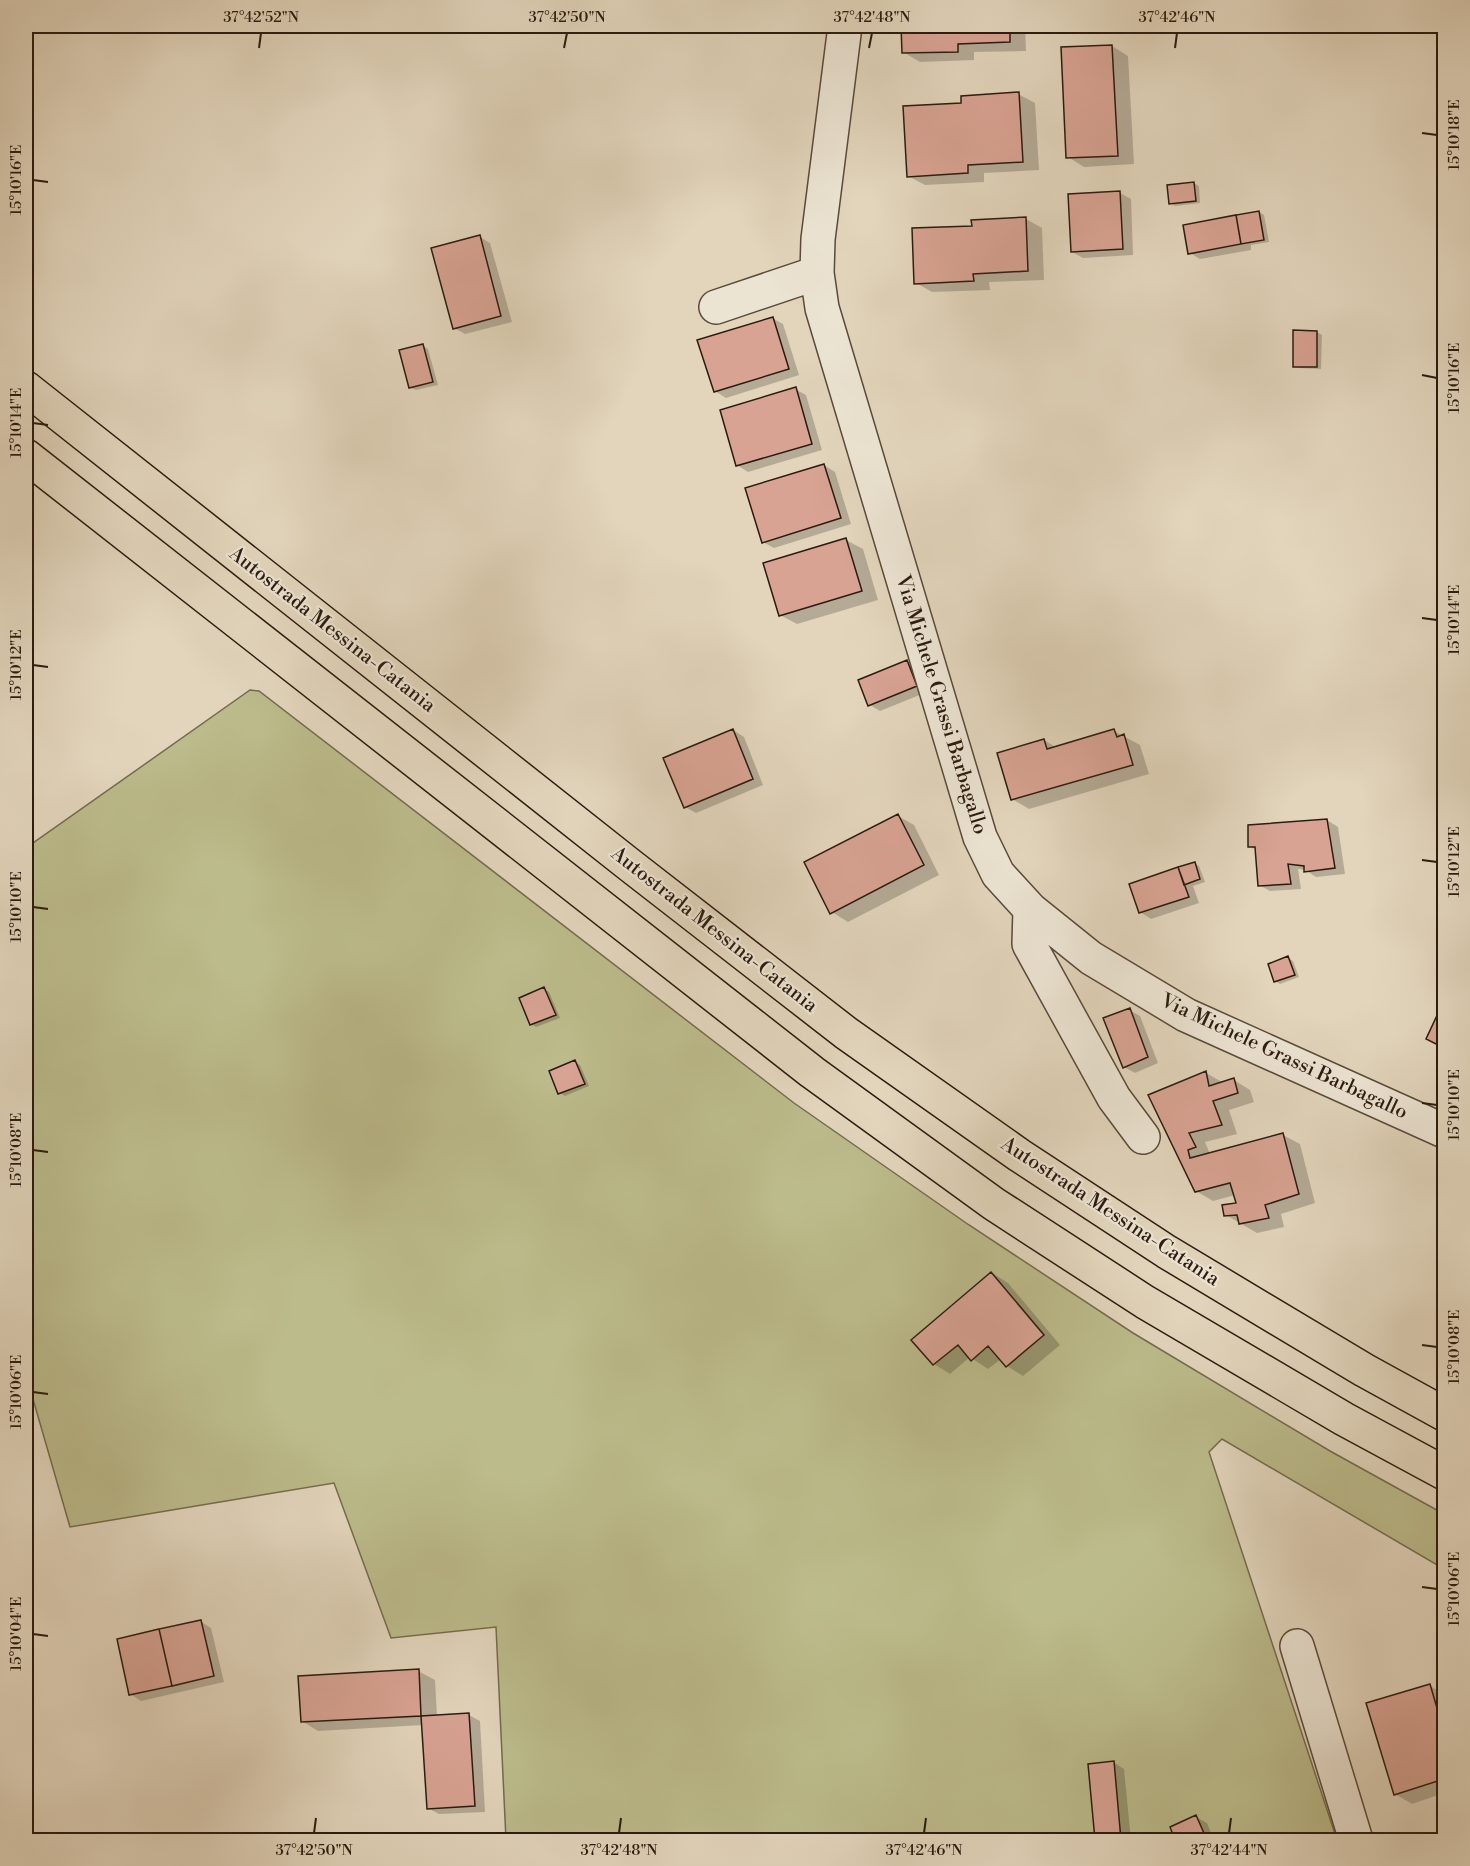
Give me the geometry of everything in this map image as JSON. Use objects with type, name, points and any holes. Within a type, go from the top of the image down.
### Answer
[{"type":"highway","name":"Autostrada Messina-Catania","points":[[26,388],[846,1033],[1019,1155],[1167,1252],[1364,1370],[1444,1414]]},
{"type":"highway","points":[[26,456],[812,1072],[994,1204],[1145,1302],[1344,1419],[1444,1473]]},
{"type":"street","name":"Via Michele Grassi Barbagallo","points":[[845,26],[818,239],[817,273],[822,308],[980,837],[998,874],[1030,909],[1091,958],[1186,1015],[1444,1131]]},
{"type":"street","points":[[716,307],[817,273]]},
{"type":"street","points":[[1030,909],[1029,944],[1114,1098],[1143,1137]]},
{"type":"street","points":[[1298,1646],[1356,1840]]},
{"type":"shaded area","points":[[250,690],[259,691],[794,1103],[969,1225],[1133,1333],[1330,1451],[1444,1514],[1444,1569],[1222,1439],[1209,1452],[1337,1840],[506,1840],[496,1627],[391,1638],[334,1483],[70,1527],[26,1375],[26,848]]},
{"type":"building","points":[[901,26],[1010,26],[1010,42],[958,44],[958,52],[902,53]]},
{"type":"building","points":[[1112,45],[1118,156],[1066,158],[1061,47]]},
{"type":"building","points":[[1019,92],[1023,162],[968,165],[968,173],[907,177],[903,106],[961,103],[961,96]]},
{"type":"building","points":[[1194,182],[1196,201],[1169,204],[1167,185]]},
{"type":"building","points":[[1120,191],[1123,249],[1071,252],[1068,194]]},
{"type":"building","points":[[1259,211],[1264,240],[1241,244],[1236,215]]},
{"type":"building","points":[[1236,215],[1241,244],[1188,254],[1183,225]]},
{"type":"building","points":[[1026,217],[1028,271],[973,274],[974,281],[914,284],[912,228],[972,226],[971,220]]},
{"type":"building","points":[[480,235],[501,316],[453,329],[431,248]]},
{"type":"building","points":[[773,317],[789,369],[714,392],[697,340]]},
{"type":"building","points":[[1293,330],[1317,331],[1317,367],[1293,367]]},
{"type":"building","points":[[423,344],[433,382],[409,388],[399,350]]},
{"type":"building","points":[[796,387],[812,444],[736,466],[720,410]]},
{"type":"building","points":[[824,464],[841,518],[762,543],[745,488]]},
{"type":"building","points":[[846,538],[862,591],[779,616],[763,563]]},
{"type":"building","points":[[907,660],[917,686],[868,706],[858,680]]},
{"type":"building","points":[[733,729],[753,779],[684,808],[663,758]]},
{"type":"building","points":[[1114,729],[1117,737],[1124,734],[1133,765],[1011,800],[997,753],[1044,739],[1047,749]]},
{"type":"building","points":[[898,814],[924,865],[830,914],[804,862]]},
{"type":"building","points":[[1327,819],[1335,868],[1304,872],[1304,866],[1288,864],[1291,884],[1258,886],[1255,847],[1248,847],[1248,825]]},
{"type":"building","points":[[1195,862],[1200,879],[1184,885],[1178,867]]},
{"type":"building","points":[[1178,867],[1189,897],[1139,913],[1129,884]]},
{"type":"building","points":[[1288,956],[1295,975],[1274,982],[1268,964]]},
{"type":"building","points":[[544,987],[556,1015],[530,1025],[519,998]]},
{"type":"building","points":[[1130,1008],[1148,1057],[1123,1068],[1103,1018]]},
{"type":"building","points":[[1444,1008],[1444,1048],[1426,1039],[1440,1009],[1443,1011]]},
{"type":"building","points":[[575,1060],[585,1084],[558,1094],[549,1071]]},
{"type":"building","points":[[1206,1071],[1209,1086],[1234,1078],[1238,1093],[1213,1101],[1222,1125],[1189,1133],[1196,1147],[1188,1150],[1190,1158],[1283,1133],[1299,1194],[1265,1205],[1269,1218],[1239,1224],[1237,1215],[1224,1216],[1222,1205],[1236,1203],[1230,1183],[1195,1192],[1148,1095]]},
{"type":"building","points":[[991,1272],[1044,1335],[1006,1367],[988,1346],[971,1361],[958,1345],[933,1365],[911,1340]]},
{"type":"building","points":[[201,1620],[214,1676],[172,1686],[159,1629]]},
{"type":"building","points":[[159,1629],[172,1686],[129,1695],[117,1639]]},
{"type":"building","points":[[419,1669],[421,1716],[301,1722],[298,1676]]},
{"type":"building","points":[[1430,1684],[1444,1732],[1444,1779],[1394,1795],[1366,1703]]},
{"type":"building","points":[[469,1713],[475,1806],[427,1809],[421,1716]]},
{"type":"building","points":[[1114,1761],[1121,1840],[1095,1840],[1088,1764]]},
{"type":"building","points":[[1196,1815],[1207,1840],[1175,1840],[1170,1827]]}]
